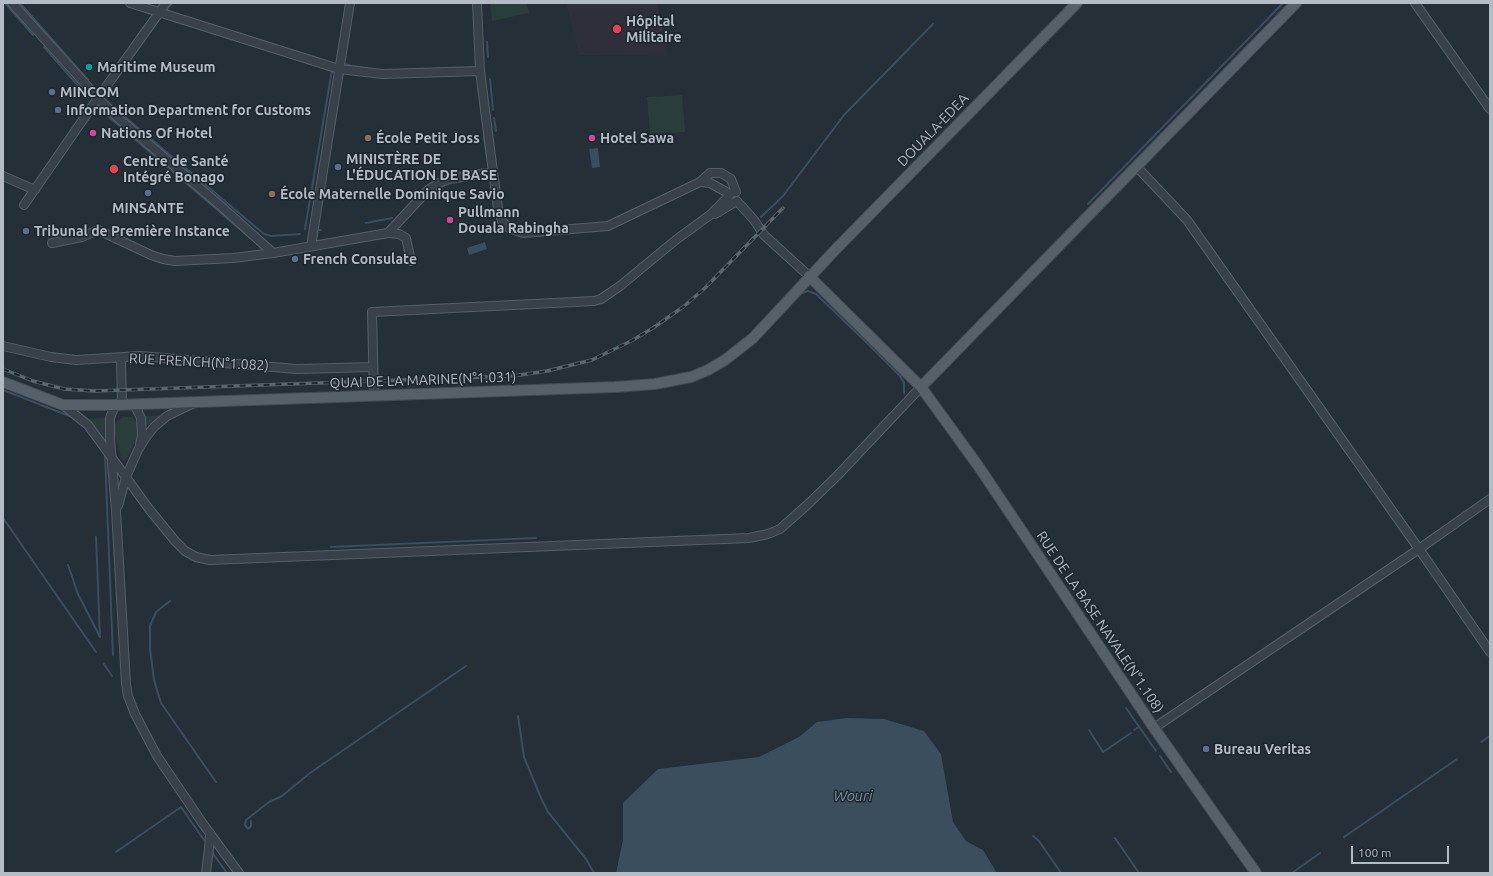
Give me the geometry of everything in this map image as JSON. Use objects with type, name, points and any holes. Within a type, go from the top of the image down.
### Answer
[{"type":"main road","name":"DOUALA-EDEA","points":[[809,276],[1077,3]]},
{"type":"main road","points":[[809,276],[921,387],[1296,3]]},
{"type":"main road","name":"QUAI DE LA MARINE(N°1.031)","points":[[3,382],[63,405],[119,405],[655,384],[691,377],[708,370],[743,347],[809,276]]},
{"type":"main road","name":"RUE DE LA BASE NAVALE(N°1.108)","points":[[921,387],[979,467],[1154,728],[1256,873]]},
{"type":"street","points":[[12,3],[98,98],[273,253]]},
{"type":"street","points":[[130,3],[339,68],[378,74],[480,71]]},
{"type":"street","points":[[24,205],[166,3]]},
{"type":"street","points":[[311,246],[350,3]]},
{"type":"street","points":[[477,3],[480,71],[498,208],[502,221],[509,228],[523,233],[608,226],[700,182],[710,173],[718,172],[731,179],[734,197]]},
{"type":"street","points":[[1415,3],[1490,109]]},
{"type":"street","points":[[1136,167],[1187,220],[1490,652]]},
{"type":"street","points":[[52,243],[82,237],[98,230],[133,247],[163,259],[175,261],[220,259],[273,253],[381,236],[388,233],[428,190],[439,183],[450,179],[493,172]]},
{"type":"street","points":[[3,176],[35,190]]},
{"type":"street","points":[[700,182],[710,183],[734,197],[754,220],[764,235],[809,276]]},
{"type":"street","points":[[374,395],[372,312],[594,301],[601,299],[614,291],[677,239],[734,197]]},
{"type":"street","points":[[388,233],[399,234],[406,238],[411,261]]},
{"type":"street","name":"RUE FRENCH(N°1.082)","points":[[3,346],[51,357],[76,360],[140,356],[297,369],[373,367]]},
{"type":"street","points":[[121,358],[119,405],[110,418],[109,426],[128,696],[135,714],[157,756],[239,873]]},
{"type":"street","points":[[63,405],[88,425],[149,508],[185,551],[196,557],[210,560],[749,538],[768,534],[780,529],[837,476],[921,387]]},
{"type":"street","points":[[116,512],[126,477],[140,447],[154,427],[167,416],[196,402]]},
{"type":"street","points":[[134,404],[141,418],[142,425],[140,447]]},
{"type":"street","points":[[1154,728],[1419,549],[1490,499]]},
{"type":"street","points":[[206,873],[209,856],[210,833]]},
{"type":"shaded area","name":"Hôpital Militaire","points":[[566,3],[657,3],[668,56],[579,55]]},
{"type":"green space","points":[[490,3],[527,3],[529,13],[492,21]]},
{"type":"green space","points":[[682,95],[685,132],[650,134],[647,97]]},
{"type":"green space","points":[[164,415],[149,429],[146,419],[143,416]]},
{"type":"green space","points":[[122,417],[132,417],[139,425],[138,436],[124,461],[121,458],[114,431],[114,426]]},
{"type":"green space","points":[[107,418],[107,440],[105,441],[86,419]]},
{"type":"water","points":[[598,148],[600,167],[592,168],[589,149]]},
{"type":"water","points":[[485,242],[487,249],[469,255],[467,248]]},
{"type":"water","name":"Wouri","points":[[847,718],[884,719],[924,731],[941,754],[953,822],[966,841],[983,850],[997,873],[616,873],[623,840],[623,803],[658,769],[759,757],[799,737],[817,722]]},
{"type":"waterway","points":[[5,3],[33,35]]},
{"type":"waterway","points":[[20,3],[88,80]]},
{"type":"waterway","points":[[1088,204],[1283,3]]},
{"type":"waterway","points":[[116,80],[162,15]]},
{"type":"waterway","points":[[761,217],[783,196],[844,115],[933,24]]},
{"type":"waterway","points":[[487,42],[488,57]]},
{"type":"waterway","points":[[44,47],[88,97]]},
{"type":"waterway","points":[[343,64],[364,68]]},
{"type":"waterway","points":[[305,229],[332,70]]},
{"type":"waterway","points":[[490,79],[493,110]]},
{"type":"waterway","points":[[106,101],[264,234],[271,236],[300,234]]},
{"type":"waterway","points":[[96,106],[249,237]]},
{"type":"waterway","points":[[494,118],[496,131]]},
{"type":"waterway","points":[[484,137],[487,158]]},
{"type":"waterway","points":[[366,223],[392,218]]},
{"type":"waterway","points":[[316,230],[321,230]]},
{"type":"waterway","points":[[802,293],[808,291],[816,294],[865,341],[900,376],[904,383],[904,393]]},
{"type":"waterway","points":[[3,390],[72,417]]},
{"type":"waterway","points":[[105,455],[113,655]]},
{"type":"waterway","points":[[3,518],[96,652]]},
{"type":"waterway","points":[[68,565],[78,594],[100,637],[96,537]]},
{"type":"waterway","points":[[331,547],[536,538]]},
{"type":"waterway","points":[[170,601],[156,612],[150,626],[150,649],[154,680],[161,703],[216,782]]},
{"type":"waterway","points":[[104,664],[112,676]]},
{"type":"waterway","points":[[251,821],[251,826],[248,829],[245,825],[246,820],[269,802],[282,796],[310,773],[466,666]]},
{"type":"waterway","points":[[1126,708],[1156,751]]},
{"type":"waterway","points":[[518,716],[524,757],[541,798],[548,812],[586,859],[594,873]]},
{"type":"waterway","points":[[1134,730],[1139,727]]},
{"type":"waterway","points":[[1089,730],[1103,752],[1131,733]]},
{"type":"waterway","points":[[1481,742],[1490,736]]},
{"type":"waterway","points":[[1160,756],[1171,772]]},
{"type":"waterway","points":[[1344,837],[1457,759]]},
{"type":"waterway","points":[[116,852],[181,807],[204,840]]},
{"type":"waterway","points":[[1033,836],[1039,841],[1061,873]]},
{"type":"waterway","points":[[1115,838],[1139,873]]},
{"type":"waterway","points":[[211,851],[227,873]]},
{"type":"waterway","points":[[1292,873],[1320,853]]},
{"type":"railway","points":[[3,369],[33,381],[64,389],[95,391],[513,376],[547,371],[592,360],[633,340],[653,328],[683,307],[705,288],[783,208]]},
{"type":"place","name":"Hôpital Militaire","points":[[617,29]]},
{"type":"place","name":"Maritime Museum","points":[[89,67]]},
{"type":"place","name":"MINCOM","points":[[52,92]]},
{"type":"place","name":"Information Department for Customs","points":[[58,110]]},
{"type":"place","name":"Nations Of Hotel","points":[[93,133]]},
{"type":"place","name":"École Petit Joss","points":[[368,138]]},
{"type":"place","name":"Hotel Sawa","points":[[592,138]]},
{"type":"place","name":"MINISTÈRE DE L'ÉDUCATION DE BASE","points":[[338,167]]},
{"type":"place","name":"Centre de Santé Intégré Bonago","points":[[114,169]]},
{"type":"place","name":"MINSANTE","points":[[148,193]]},
{"type":"place","name":"École Maternelle Dominique Savio","points":[[272,194]]},
{"type":"place","name":"Pullmann Douala Rabingha","points":[[450,220]]},
{"type":"place","name":"Tribunal de Première Instance","points":[[26,231]]},
{"type":"place","name":"French Consulate","points":[[295,259]]},
{"type":"place","name":"Bureau Veritas","points":[[1206,749]]}]
